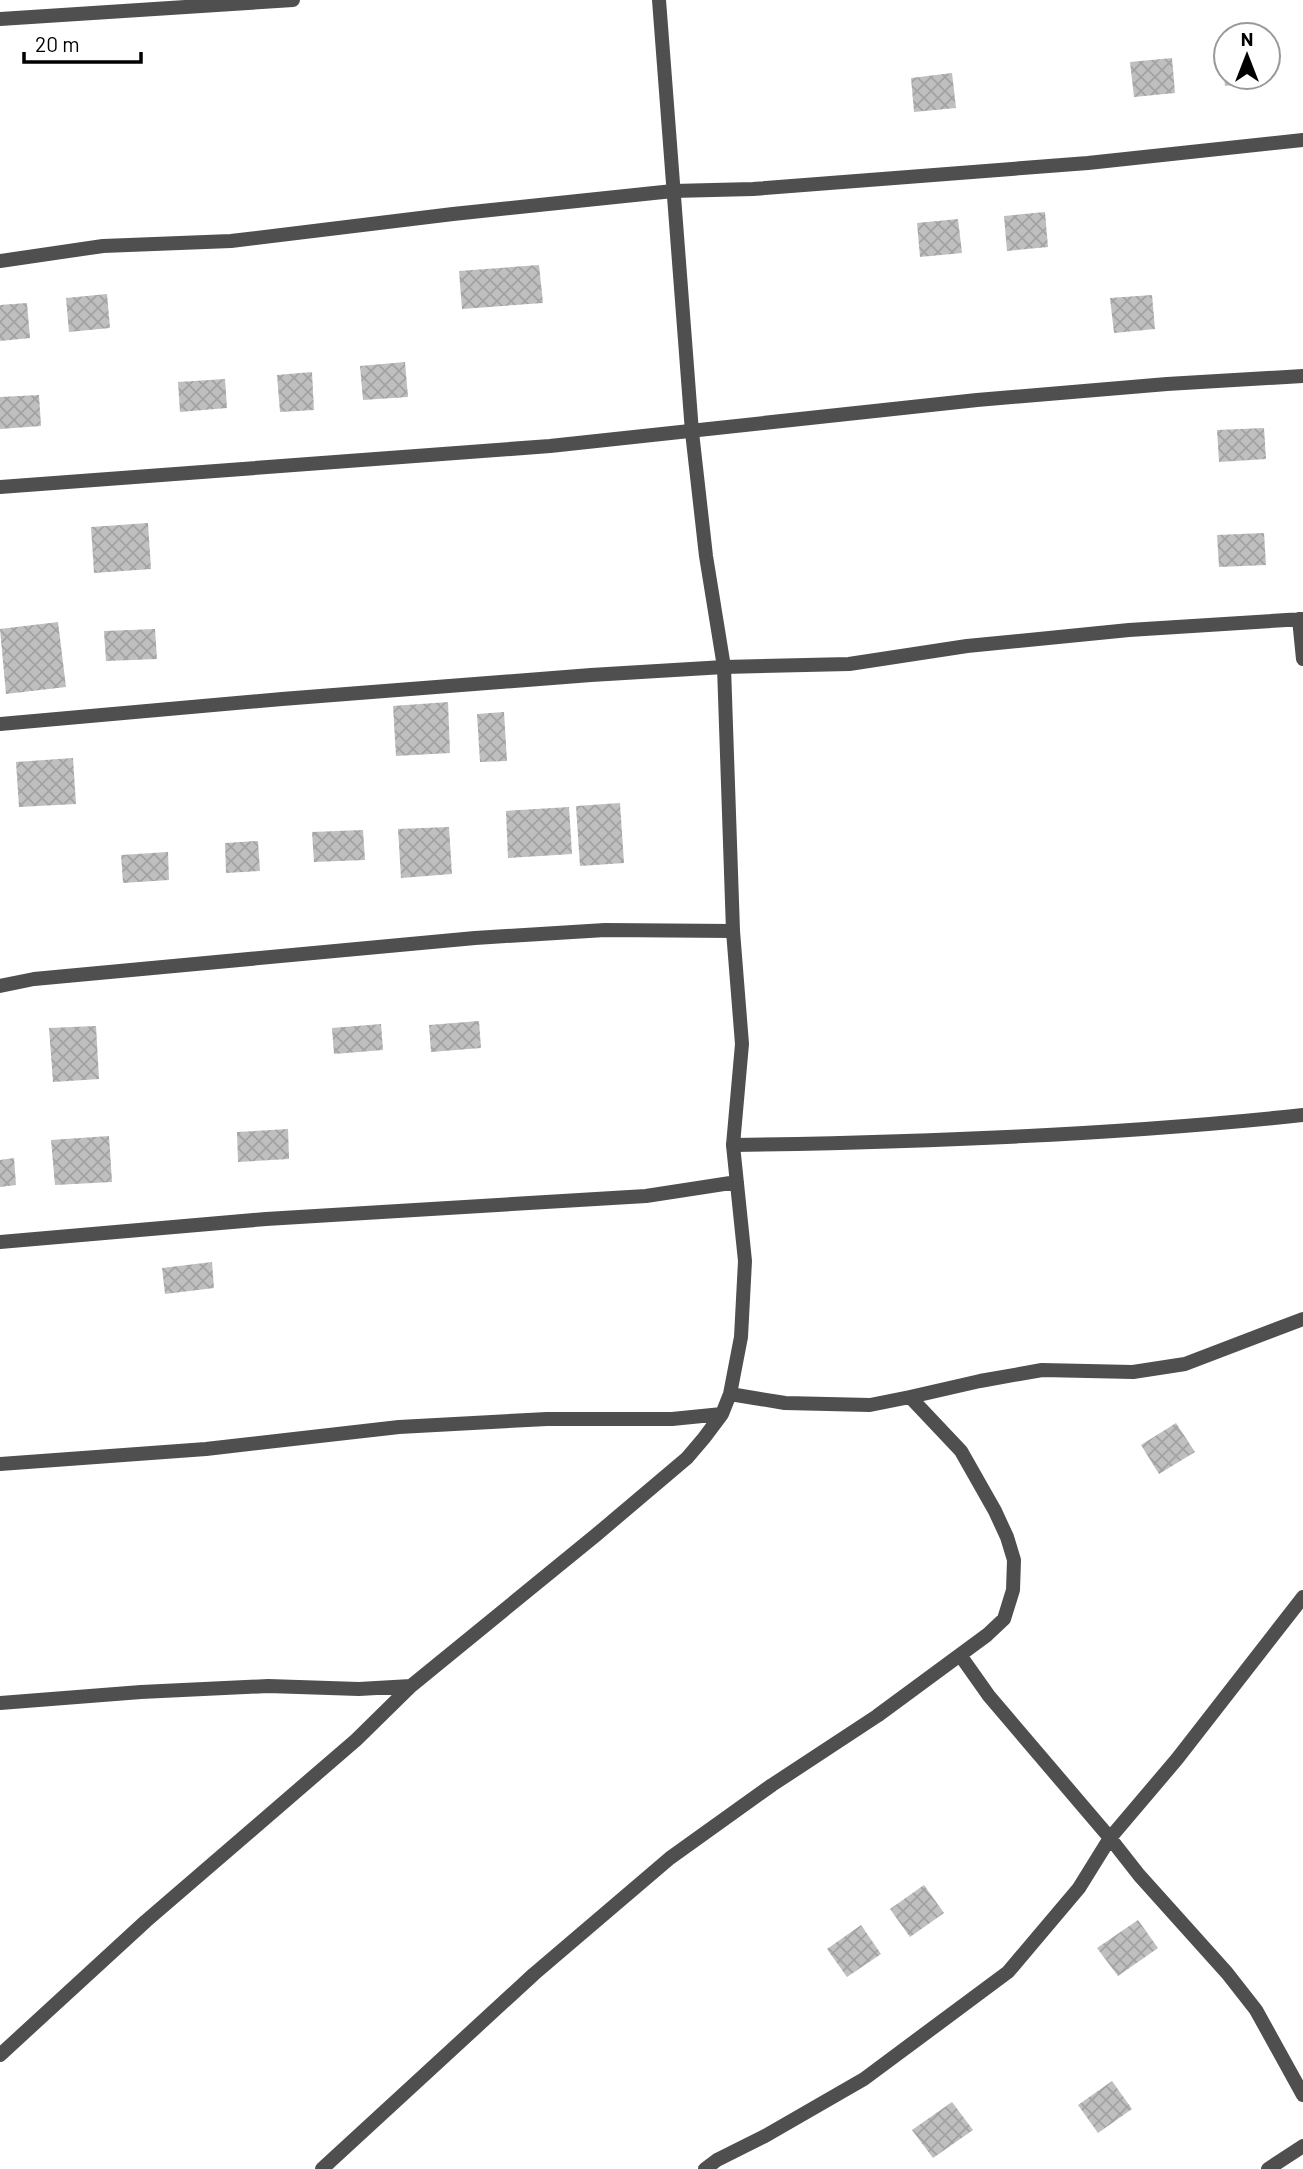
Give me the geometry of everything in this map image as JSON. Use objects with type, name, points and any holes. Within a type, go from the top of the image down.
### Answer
[{"type":"street","points":[[0,19],[293,0]]},
{"type":"street","points":[[0,2054],[146,1920],[356,1740],[411,1686],[521,1599],[687,1458],[722,1414],[730,1394],[741,1337],[745,1261],[733,1145],[742,1044],[733,931],[724,667],[706,556],[692,432],[659,0]]},
{"type":"street","points":[[0,261],[103,246],[231,241],[673,191],[753,189],[1048,166],[1303,140]]},
{"type":"street","points":[[0,487],[439,455],[692,432],[977,400],[1303,376]]},
{"type":"street","points":[[0,724],[324,695],[724,667],[849,664],[994,643],[1129,630],[1301,619],[1303,659]]},
{"type":"street","points":[[0,986],[34,979],[475,938],[606,930],[733,931]]},
{"type":"street","points":[[733,1145],[1088,1132],[1216,1124],[1303,1115]]},
{"type":"street","points":[[0,1242],[266,1219],[646,1196],[737,1182]]},
{"type":"street","points":[[730,1394],[785,1403],[870,1405],[1042,1370],[1133,1372],[1185,1364],[1303,1319]]},
{"type":"street","points":[[322,2169],[534,1973],[670,1858],[772,1785],[877,1716],[960,1656],[1004,1619],[1013,1590],[1014,1560],[995,1511],[961,1451],[910,1397]]},
{"type":"street","points":[[0,1464],[206,1449],[399,1427],[547,1419],[671,1419],[722,1414]]},
{"type":"street","points":[[705,2169],[864,2079],[1008,1972],[1079,1888],[1110,1838],[1177,1759],[1303,1597]]},
{"type":"street","points":[[960,1656],[989,1696],[1256,2010],[1303,2095]]},
{"type":"street","points":[[0,1703],[141,1692],[255,1687],[359,1689],[411,1686]]},
{"type":"street","points":[[1268,2169],[1303,2146]]},
{"type":"building","points":[[1172,58],[1175,93],[1134,97],[1130,62]]},
{"type":"building","points":[[952,73],[956,108],[914,112],[911,78]]},
{"type":"building","points":[[1045,212],[1048,247],[1007,251],[1004,216]]},
{"type":"building","points":[[958,219],[962,253],[920,257],[917,223]]},
{"type":"building","points":[[539,265],[543,303],[462,309],[459,271]]},
{"type":"building","points":[[107,294],[110,328],[69,332],[66,298]]},
{"type":"building","points":[[1152,295],[1155,329],[1114,333],[1110,298]]},
{"type":"building","points":[[27,303],[30,338],[0,341],[0,305]]},
{"type":"building","points":[[405,362],[408,397],[363,400],[360,366]]},
{"type":"building","points":[[312,372],[314,410],[280,412],[277,375]]},
{"type":"building","points":[[225,379],[227,408],[180,412],[178,382]]},
{"type":"building","points":[[39,395],[41,426],[0,429],[0,397]]},
{"type":"building","points":[[1264,428],[1266,459],[1219,462],[1217,430]]},
{"type":"building","points":[[148,523],[151,569],[94,573],[91,527]]},
{"type":"building","points":[[1264,533],[1266,565],[1219,567],[1217,535]]},
{"type":"building","points":[[58,622],[66,687],[6,694],[0,629]]},
{"type":"building","points":[[155,629],[157,659],[106,661],[104,631]]},
{"type":"building","points":[[448,702],[450,753],[396,756],[393,706]]},
{"type":"building","points":[[504,712],[507,761],[480,762],[477,714]]},
{"type":"building","points":[[73,758],[76,804],[19,807],[16,762]]},
{"type":"building","points":[[620,803],[624,863],[580,866],[576,806]]},
{"type":"building","points":[[569,807],[572,854],[508,858],[506,811]]},
{"type":"building","points":[[449,827],[452,874],[401,878],[398,829]]},
{"type":"building","points":[[363,830],[365,860],[314,862],[312,832]]},
{"type":"building","points":[[258,841],[260,871],[226,873],[225,843]]},
{"type":"building","points":[[168,852],[169,880],[123,883],[121,855]]},
{"type":"building","points":[[479,1021],[481,1048],[431,1052],[429,1025]]},
{"type":"building","points":[[381,1024],[383,1050],[334,1054],[332,1028]]},
{"type":"building","points":[[96,1026],[99,1079],[53,1082],[49,1028]]},
{"type":"building","points":[[288,1129],[289,1159],[238,1162],[237,1132]]},
{"type":"building","points":[[109,1136],[112,1182],[55,1185],[51,1140]]},
{"type":"building","points":[[14,1158],[16,1185],[0,1187],[0,1160]]},
{"type":"building","points":[[212,1262],[214,1288],[165,1294],[162,1268]]},
{"type":"building","points":[[1176,1423],[1195,1452],[1159,1474],[1141,1445]]},
{"type":"building","points":[[924,1885],[944,1913],[910,1937],[890,1909]]},
{"type":"building","points":[[1138,1920],[1158,1948],[1118,1976],[1097,1948]]},
{"type":"building","points":[[861,1925],[881,1954],[847,1977],[827,1949]]},
{"type":"building","points":[[1112,2081],[1132,2109],[1098,2133],[1078,2105]]},
{"type":"building","points":[[952,2102],[973,2130],[933,2158],[912,2130]]}]
